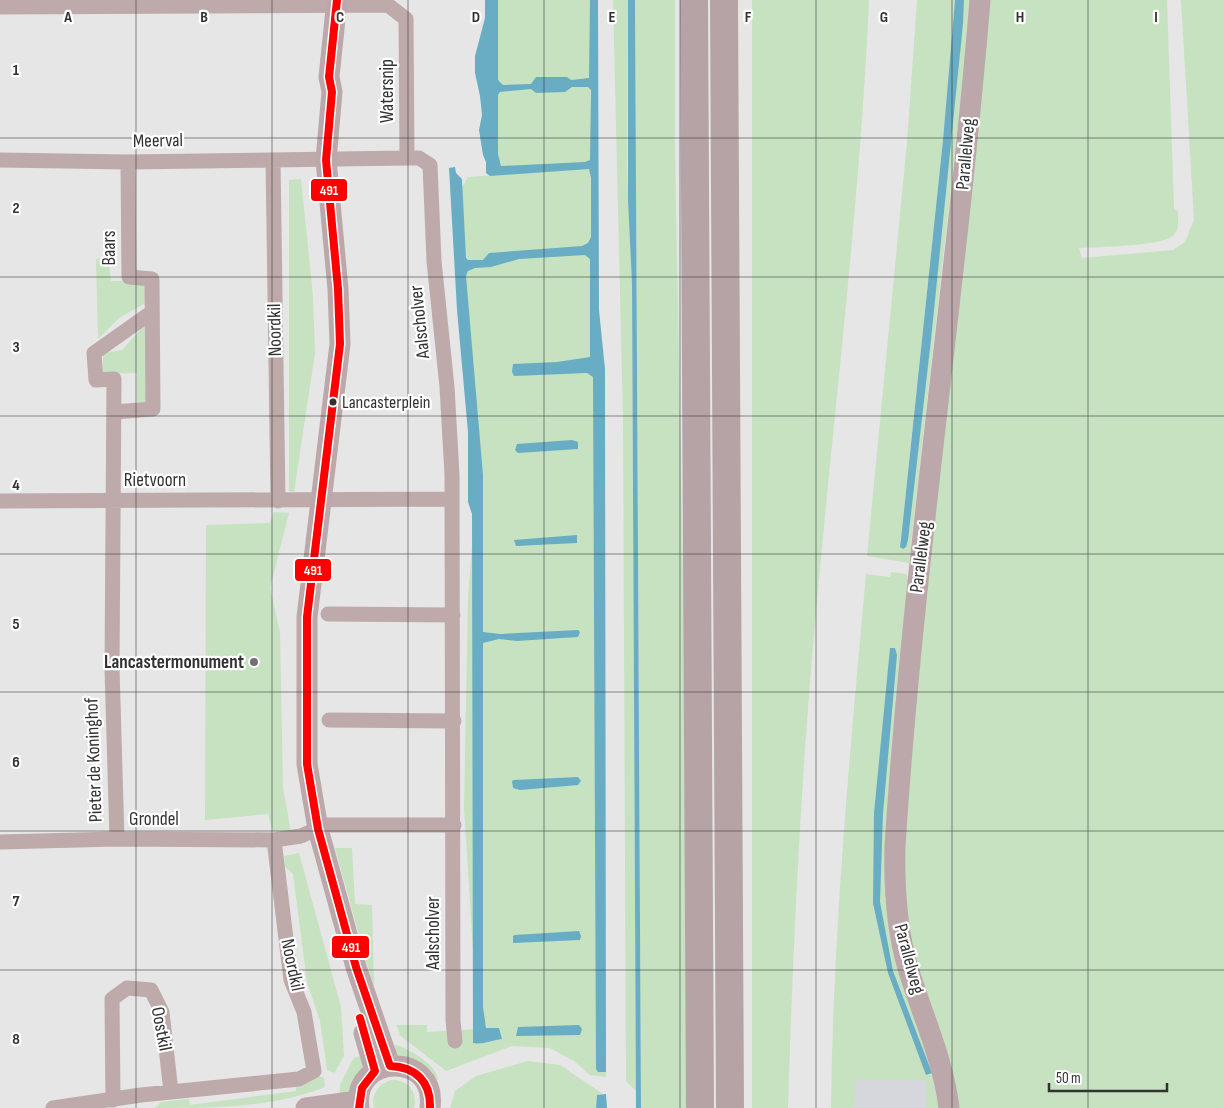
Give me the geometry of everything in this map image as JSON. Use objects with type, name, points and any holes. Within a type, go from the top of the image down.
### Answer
[{"type":"highway","points":[[694,0],[700,1108]]},
{"type":"highway","points":[[724,0],[730,1108]]},
{"type":"street","name":"Parallelweg","points":[[949,1108],[940,1061],[908,968],[902,943],[894,881],[895,846],[915,614],[956,257],[980,0]]},
{"type":"street","name":"Watersnip","points":[[0,7],[86,4],[389,2],[406,18],[407,158]]},
{"type":"street","points":[[336,3],[329,77],[332,92],[321,160],[338,289],[340,344],[316,501],[306,626],[307,764],[313,831],[382,1068]]},
{"type":"street","points":[[321,160],[407,158]]},
{"type":"street","name":"Aalscholver","points":[[407,158],[419,158],[430,165],[434,261],[447,387],[452,499],[454,721],[453,1020],[455,1041]]},
{"type":"street","name":"Meerval","points":[[0,160],[128,162],[321,160]]},
{"type":"street","name":"Noordkil","points":[[273,160],[278,501]]},
{"type":"street","name":"Baars","points":[[114,412],[153,409],[152,279],[129,277],[128,162]]},
{"type":"street","points":[[114,499],[114,379],[96,380],[94,353],[152,312]]},
{"type":"street","name":"Rietvoorn","points":[[0,501],[114,499],[316,501]]},
{"type":"street","name":"Pieter de Koninghof","points":[[114,499],[112,668],[117,839]]},
{"type":"street","points":[[316,501],[452,499]]},
{"type":"street","points":[[328,614],[453,616]]},
{"type":"street","points":[[329,720],[454,721]]},
{"type":"street","points":[[313,831],[325,825],[454,825]]},
{"type":"street","name":"Grondel","points":[[0,842],[117,839],[274,840],[313,831]]},
{"type":"street","name":"Noordkil","points":[[171,1092],[299,1079],[314,1072],[304,1012],[291,980],[274,840]]},
{"type":"street","name":"Oostkil","points":[[113,1100],[112,999],[127,988],[151,990],[162,1012],[171,1092]]},
{"type":"street","points":[[306,1108],[359,1104],[363,1084],[382,1068],[406,1067],[420,1075],[428,1089],[430,1108]]},
{"type":"street","points":[[53,1108],[113,1100],[142,1102],[171,1092]]},
{"type":"shaded area","points":[[854,1080],[926,1080],[926,1108],[854,1108]]},
{"type":"green space","points":[[498,0],[590,0],[591,164],[504,168],[498,163]]},
{"type":"green space","points":[[613,0],[628,0],[627,170],[632,284],[636,1091],[626,1081],[623,419]]},
{"type":"green space","points":[[635,0],[675,0],[675,155],[686,725],[687,1108],[641,1108]]},
{"type":"green space","points":[[752,0],[869,0],[853,230],[823,536],[806,736],[795,922],[788,1108],[752,1108]]},
{"type":"green space","points":[[917,0],[955,0],[943,140],[900,547],[915,472],[931,340],[964,0],[972,0],[909,563],[867,556],[907,142]]},
{"type":"green space","points":[[986,0],[1167,0],[1174,208],[1178,212],[1177,229],[1171,237],[1154,242],[1127,246],[1079,248],[1082,258],[1173,250],[1185,242],[1194,220],[1181,0],[1224,0],[1224,1108],[956,1108],[919,980],[902,885],[922,612]]},
{"type":"green space","points":[[590,168],[594,251],[600,884],[606,1077],[590,1075],[574,1061],[550,1048],[512,1046],[446,1071],[398,1034],[400,1034],[396,1025],[427,1025],[427,1032],[478,1029],[464,808],[468,597],[476,495],[461,189],[468,177]]},
{"type":"green space","points":[[301,179],[313,296],[315,353],[294,492],[289,491],[289,180]]},
{"type":"green space","points":[[108,257],[111,281],[147,281],[149,301],[119,318],[98,339],[96,259]]},
{"type":"green space","points":[[148,321],[147,405],[137,404],[137,373],[103,374],[103,353],[122,350]]},
{"type":"green space","points":[[274,512],[289,513],[270,588],[280,632],[283,787],[291,833],[273,831],[268,814],[205,820],[206,525],[270,523]]},
{"type":"green space","points":[[891,572],[907,574],[908,583],[892,802],[911,998],[942,1108],[926,1108],[926,1080],[855,1080],[854,1108],[831,1108],[832,1041],[839,907],[848,774],[866,574],[890,577]]},
{"type":"green space","points":[[335,848],[352,848],[355,904],[372,905],[374,989]]},
{"type":"green space","points":[[299,853],[341,1007],[344,1056],[334,1073],[327,1070],[320,1021],[307,982],[293,874],[285,867],[284,856]]},
{"type":"green space","points":[[397,1045],[416,1054],[428,1064],[437,1074],[438,1080],[435,1081],[396,1056],[393,1046]]},
{"type":"green space","points":[[363,1055],[359,1080],[340,1097],[340,1085],[352,1061],[354,1058]]},
{"type":"green space","points":[[528,1061],[560,1065],[603,1094],[597,1095],[596,1108],[450,1108],[455,1091],[476,1076]]},
{"type":"green space","points":[[316,1075],[324,1078],[325,1087],[284,1099],[220,1107],[155,1108],[161,1102],[189,1099],[190,1105],[296,1091],[296,1085],[310,1082]]},
{"type":"green space","points":[[391,1080],[407,1084],[413,1092],[414,1108],[374,1108],[375,1094],[379,1087]]},
{"type":"water","points":[[485,0],[498,0],[498,80],[503,85],[531,84],[536,77],[567,77],[571,80],[589,78],[590,0],[598,0],[599,310],[605,369],[606,1072],[598,1072],[596,1069],[593,377],[587,373],[514,376],[512,372],[513,364],[557,362],[590,357],[590,259],[585,255],[519,259],[491,267],[475,268],[468,271],[466,276],[483,475],[483,632],[500,634],[578,630],[580,632],[578,637],[517,641],[499,639],[483,643],[483,1007],[486,1028],[499,1028],[502,1039],[484,1043],[473,1043],[472,514],[468,502],[468,432],[457,310],[449,168],[455,167],[456,173],[462,179],[466,258],[468,260],[483,260],[489,253],[582,246],[588,243],[591,237],[591,178],[589,169],[490,176],[486,173],[486,162],[479,130],[482,115],[480,96],[475,73],[475,56],[485,18]],"holes":[[[572,87],[588,87],[591,90],[590,160],[585,162],[501,166],[498,154],[498,95],[500,92],[531,89],[536,93],[565,92]]]},
{"type":"water","points":[[628,0],[635,0],[641,1108],[636,1108],[632,284],[628,200]]},
{"type":"water","points":[[955,0],[964,0],[963,24],[931,340],[908,540],[906,547],[903,549],[900,547],[943,140]]},
{"type":"water","points":[[572,440],[578,442],[578,449],[518,453],[515,450],[517,444]]},
{"type":"water","points":[[577,535],[577,543],[516,546],[514,540]]},
{"type":"water","points":[[890,648],[895,648],[897,655],[883,814],[880,902],[893,971],[932,1073],[926,1075],[888,973],[873,903],[874,813]]},
{"type":"water","points":[[578,777],[581,781],[578,785],[520,790],[513,788],[512,781],[514,780]]},
{"type":"water","points":[[579,931],[580,940],[513,943],[513,936],[515,935]]},
{"type":"water","points":[[579,1025],[582,1029],[580,1035],[516,1036],[518,1027]]},
{"type":"water","points":[[606,1094],[607,1108],[596,1108],[597,1095]]},
{"type":"transit line","name":"491","points":[[337,0],[329,77],[332,92],[326,160],[338,289],[340,344],[307,617],[307,764],[318,829],[356,967],[390,1066],[407,1069],[420,1078],[428,1091],[430,1108]]},
{"type":"transit line","name":"491","points":[[359,1108],[362,1088],[375,1071],[360,1018]]},
{"type":"place","name":"Lancasterplein","points":[[333,402]]},
{"type":"place","name":"Lancastermonument","points":[[254,662]]}]
